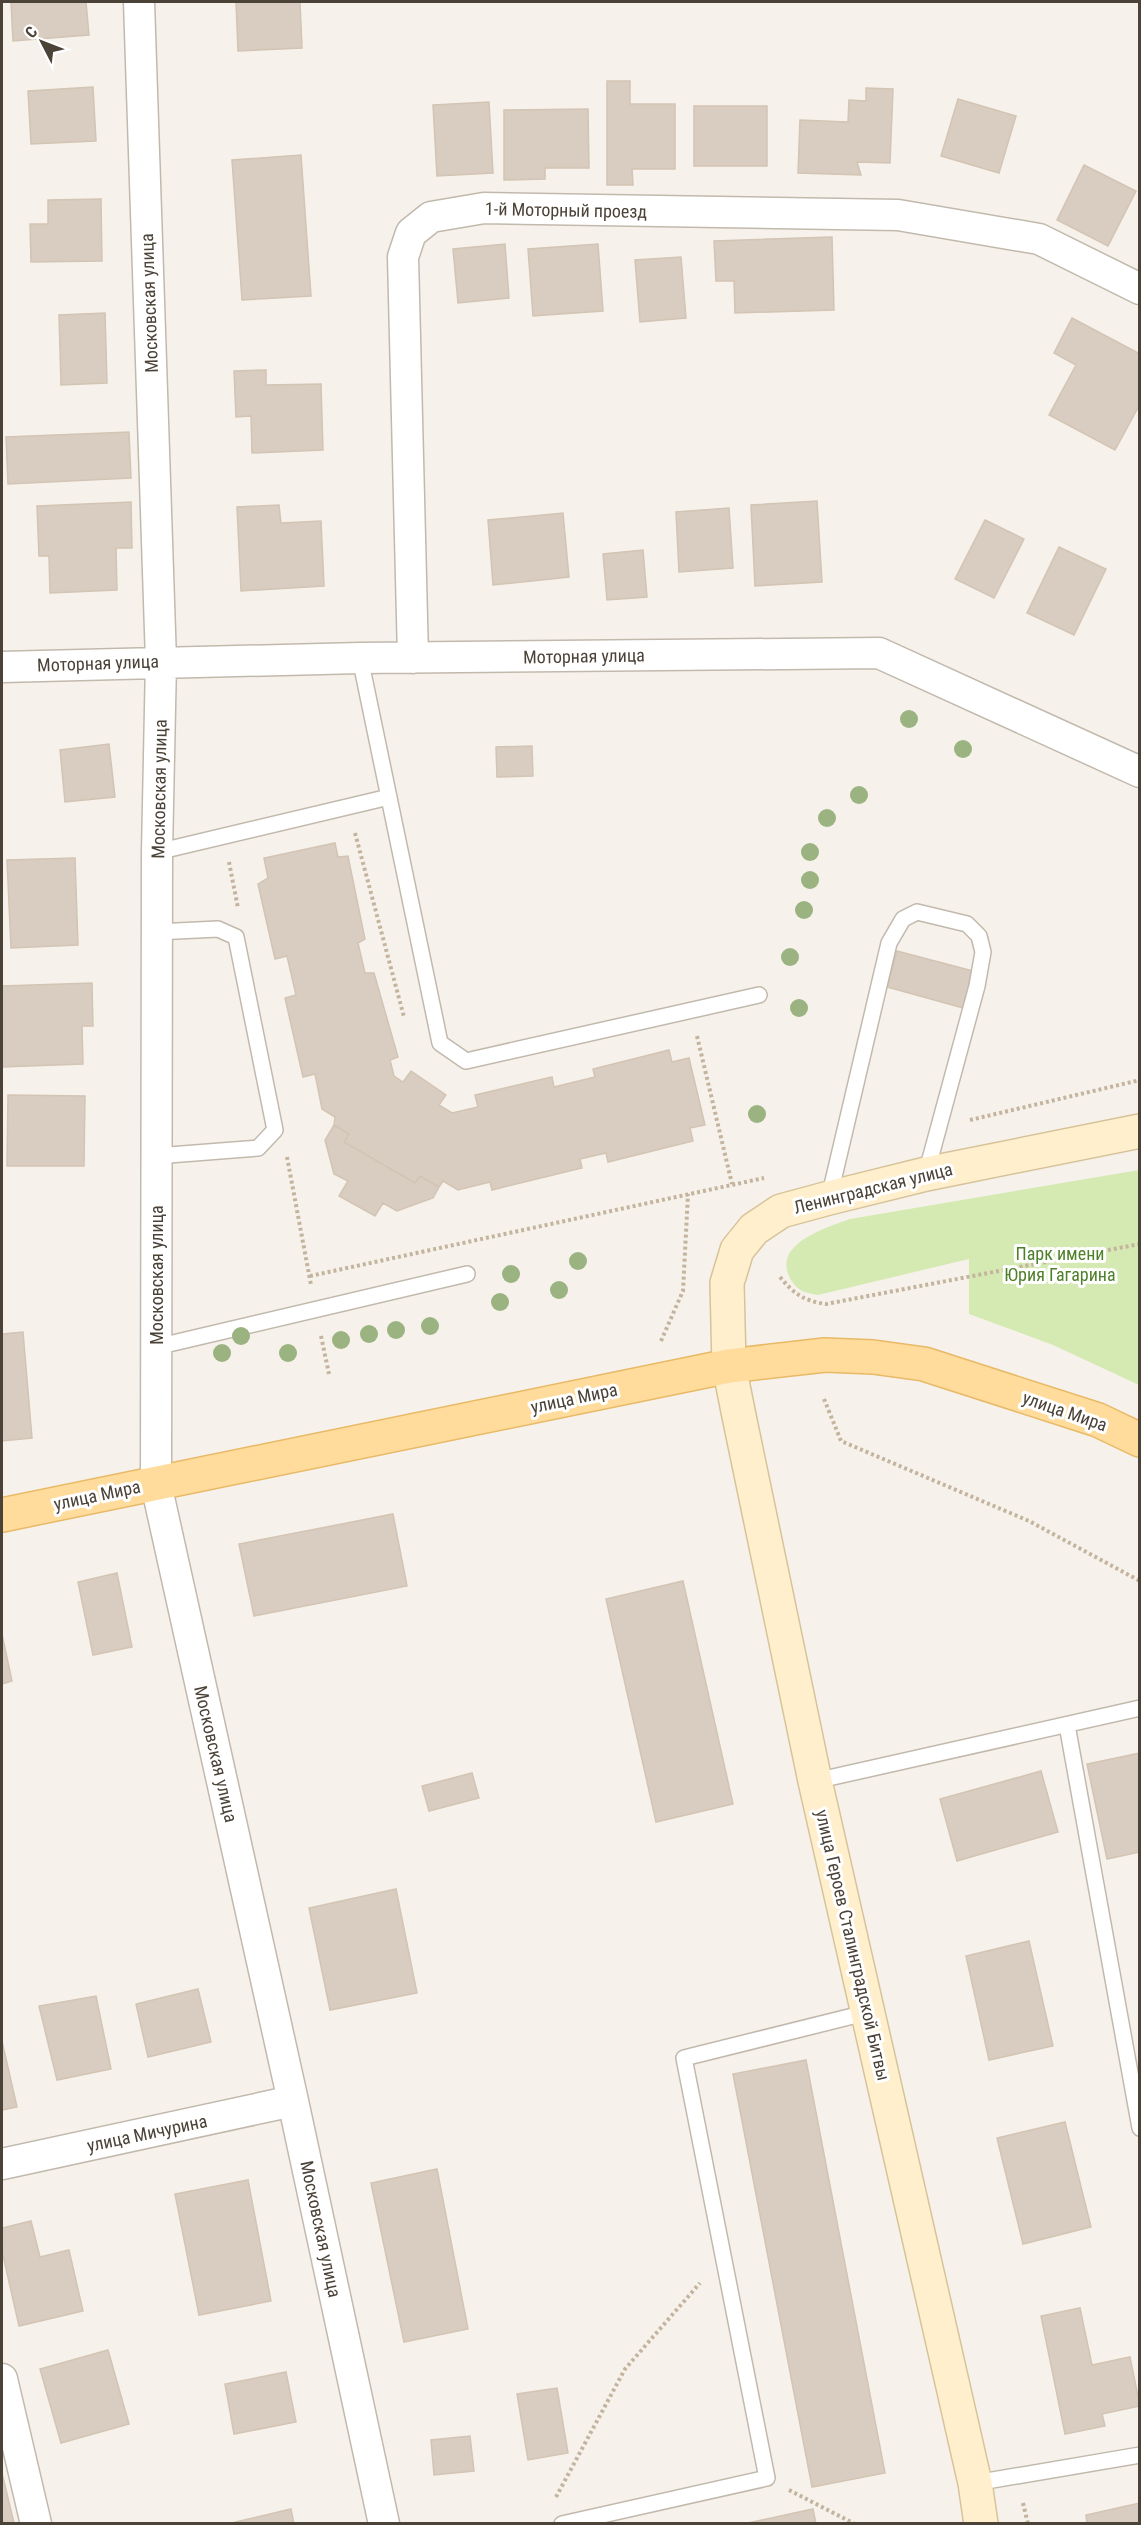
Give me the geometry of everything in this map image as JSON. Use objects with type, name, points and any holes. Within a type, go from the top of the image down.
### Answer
[{"type":"main road","name":"улица Мира","points":[[2,1515],[729,1366],[825,1355],[873,1357],[924,1364],[1098,1420],[1140,1440]]},
{"type":"street","name":"Московская улица","points":[[139,2],[161,661],[156,932],[156,1484],[384,2523]]},
{"type":"street","name":"1-й Моторный проезд","points":[[413,658],[403,257],[411,233],[431,217],[484,208],[898,215],[1039,239],[1140,289]]},
{"type":"street","name":"Моторная улица","points":[[2,667],[161,661],[879,653],[1140,772]]},
{"type":"street","name":"Ленинградская улица","points":[[729,1366],[727,1283],[737,1250],[754,1229],[781,1211],[926,1174],[1140,1131]]},
{"type":"street","name":"улица Героев Сталинградской Битвы","points":[[729,1366],[815,1781],[975,2483],[981,2523]]},
{"type":"street","name":"улица Мичурина","points":[[2,2164],[293,2101]]},
{"type":"street","points":[[2,2379],[36,2523]]},
{"type":"lane","points":[[360,658],[440,1042],[466,1061],[759,995]]},
{"type":"lane","points":[[157,852],[389,797]]},
{"type":"lane","points":[[829,1198],[889,943],[903,919],[917,912],[968,924],[979,936],[983,952],[926,1174]]},
{"type":"lane","points":[[156,932],[218,929],[237,937],[275,1130],[258,1148],[156,1156]]},
{"type":"lane","points":[[156,1347],[466,1274]]},
{"type":"lane","points":[[815,1781],[1140,1708]]},
{"type":"lane","points":[[1067,1725],[1140,2128]]},
{"type":"lane","points":[[562,2523],[767,2478],[684,2058],[869,2012]]},
{"type":"lane","points":[[975,2483],[1140,2455]]},
{"type":"path","points":[[343,834],[355,832],[406,1023]]},
{"type":"path","points":[[228,857],[239,915]]},
{"type":"path","points":[[696,1033],[732,1185]]},
{"type":"path","points":[[938,1127],[1140,1080]]},
{"type":"path","points":[[285,1148],[329,1374]]},
{"type":"path","points":[[310,1276],[767,1177]]},
{"type":"path","points":[[661,1341],[683,1291],[688,1194]]},
{"type":"path","points":[[780,1277],[792,1292],[807,1302],[826,1304],[1140,1244]]},
{"type":"path","points":[[824,1399],[841,1441],[1029,1521],[1140,1581]]},
{"type":"path","points":[[552,2503],[625,2369],[723,2256]]},
{"type":"path","points":[[767,2478],[855,2523]]},
{"type":"green space","name":"Парк имени Юрия Гагарина","points":[[1139,1170],[1139,1385],[1053,1345],[969,1314],[969,1259],[818,1295],[796,1287],[787,1267],[788,1257],[794,1247],[804,1239],[850,1219]]},
{"type":"building","points":[[11,2],[86,2],[89,35],[13,41]]},
{"type":"building","points":[[236,2],[300,2],[302,48],[238,51]]},
{"type":"building","points":[[607,81],[630,81],[630,104],[675,104],[675,169],[632,169],[633,185],[607,185]]},
{"type":"building","points":[[93,87],[96,141],[31,144],[28,91]]},
{"type":"building","points":[[866,88],[893,89],[890,163],[857,162],[861,175],[798,173],[800,120],[848,122],[849,100],[866,101]]},
{"type":"building","points":[[958,99],[1016,116],[999,173],[941,156]]},
{"type":"building","points":[[489,102],[493,173],[437,176],[433,105]]},
{"type":"building","points":[[694,106],[767,106],[767,166],[694,166]]},
{"type":"building","points":[[588,109],[589,168],[545,168],[545,179],[504,180],[504,110]]},
{"type":"building","points":[[301,155],[311,296],[242,300],[232,160]]},
{"type":"building","points":[[1084,165],[1136,191],[1108,246],[1057,220]]},
{"type":"building","points":[[101,199],[102,261],[31,262],[30,224],[48,224],[48,200]]},
{"type":"building","points":[[832,237],[834,310],[735,313],[734,281],[716,281],[714,241]]},
{"type":"building","points":[[505,244],[509,298],[458,303],[453,249]]},
{"type":"building","points":[[598,244],[603,311],[533,316],[528,249]]},
{"type":"building","points":[[681,257],[686,318],[640,322],[635,260]]},
{"type":"building","points":[[105,313],[107,383],[61,385],[59,315]]},
{"type":"building","points":[[1072,318],[1140,354],[1140,404],[1115,450],[1049,415],[1076,365],[1054,353]]},
{"type":"building","points":[[266,370],[266,385],[321,384],[323,450],[252,453],[251,416],[236,417],[234,371]]},
{"type":"building","points":[[129,432],[131,478],[8,484],[6,437]]},
{"type":"building","points":[[817,501],[822,582],[755,586],[751,505]]},
{"type":"building","points":[[131,502],[132,548],[116,548],[117,590],[50,593],[49,556],[39,556],[37,506]]},
{"type":"building","points":[[279,505],[281,523],[321,521],[324,586],[241,591],[237,507]]},
{"type":"building","points":[[729,508],[733,568],[679,572],[676,512]]},
{"type":"building","points":[[563,513],[569,577],[493,585],[488,520]]},
{"type":"building","points":[[985,520],[1024,539],[994,598],[955,579]]},
{"type":"building","points":[[1059,547],[1106,569],[1074,635],[1027,613]]},
{"type":"building","points":[[643,550],[647,597],[607,600],[603,554]]},
{"type":"building","points":[[109,744],[115,797],[65,802],[60,750]]},
{"type":"building","points":[[532,746],[533,776],[497,777],[496,747]]},
{"type":"building","points":[[335,843],[338,857],[348,856],[365,939],[358,943],[365,973],[374,973],[398,1057],[390,1060],[394,1076],[403,1082],[411,1071],[446,1095],[439,1105],[452,1113],[478,1107],[475,1095],[552,1077],[554,1087],[595,1077],[593,1069],[669,1050],[672,1062],[689,1058],[705,1125],[690,1128],[693,1141],[608,1162],[606,1153],[580,1159],[582,1168],[492,1190],[490,1182],[458,1190],[443,1181],[439,1187],[420,1176],[415,1183],[344,1142],[349,1134],[334,1125],[335,1117],[322,1109],[315,1074],[303,1077],[285,998],[296,995],[287,956],[275,959],[258,884],[268,878],[264,858]]},
{"type":"building","points":[[75,858],[78,945],[11,948],[7,860]]},
{"type":"building","points":[[897,951],[977,972],[967,1009],[887,987]]},
{"type":"building","points":[[92,983],[93,1026],[82,1026],[83,1064],[2,1067],[2,986]]},
{"type":"building","points":[[8,1095],[85,1096],[84,1166],[7,1166]]},
{"type":"building","points":[[334,1125],[349,1134],[344,1142],[415,1183],[420,1176],[439,1187],[433,1198],[397,1211],[383,1203],[375,1216],[339,1196],[348,1181],[334,1174],[325,1140]]},
{"type":"building","points":[[23,1332],[32,1438],[2,1441],[2,1334]]},
{"type":"building","points":[[393,1514],[407,1586],[254,1616],[239,1544]]},
{"type":"building","points":[[117,1573],[132,1647],[93,1655],[78,1582]]},
{"type":"building","points":[[683,1581],[733,1804],[656,1822],[606,1599]]},
{"type":"building","points":[[2,1634],[12,1681],[2,1684]]},
{"type":"building","points":[[1140,1753],[1140,1852],[1107,1859],[1087,1764]]},
{"type":"building","points":[[1041,1771],[1058,1832],[957,1861],[940,1799]]},
{"type":"building","points":[[472,1773],[479,1798],[429,1811],[422,1786]]},
{"type":"building","points":[[396,1889],[417,1993],[330,2010],[309,1908]]},
{"type":"building","points":[[1029,1941],[1053,2046],[989,2060],[966,1956]]},
{"type":"building","points":[[198,1989],[211,2042],[148,2057],[136,2004]]},
{"type":"building","points":[[96,1996],[111,2069],[57,2080],[39,2006]]},
{"type":"building","points":[[2,2041],[17,2107],[2,2110]]},
{"type":"building","points":[[806,2060],[885,2473],[812,2487],[733,2074]]},
{"type":"building","points":[[1065,2122],[1091,2227],[1023,2244],[997,2138]]},
{"type":"building","points":[[437,2169],[468,2329],[404,2342],[371,2183]]},
{"type":"building","points":[[248,2180],[271,2301],[199,2315],[175,2194]]},
{"type":"building","points":[[31,2221],[40,2257],[69,2250],[83,2311],[19,2326],[2,2251],[2,2228]]},
{"type":"building","points":[[1080,2308],[1092,2365],[1130,2357],[1140,2406],[1102,2414],[1105,2426],[1065,2434],[1041,2316]]},
{"type":"building","points":[[108,2350],[129,2424],[61,2443],[40,2369]]},
{"type":"building","points":[[286,2372],[296,2422],[234,2434],[225,2384]]},
{"type":"building","points":[[557,2388],[568,2453],[528,2460],[517,2394]]},
{"type":"building","points":[[470,2436],[474,2471],[434,2475],[431,2440]]},
{"type":"building","points":[[2,2473],[14,2523],[10,2524],[2,2524]]},
{"type":"building","points":[[1140,2503],[1140,2524],[1087,2524],[1086,2515]]},
{"type":"building","points":[[291,2509],[294,2524],[227,2524]]},
{"type":"building","points":[[813,2509],[816,2524],[743,2524]]}]
